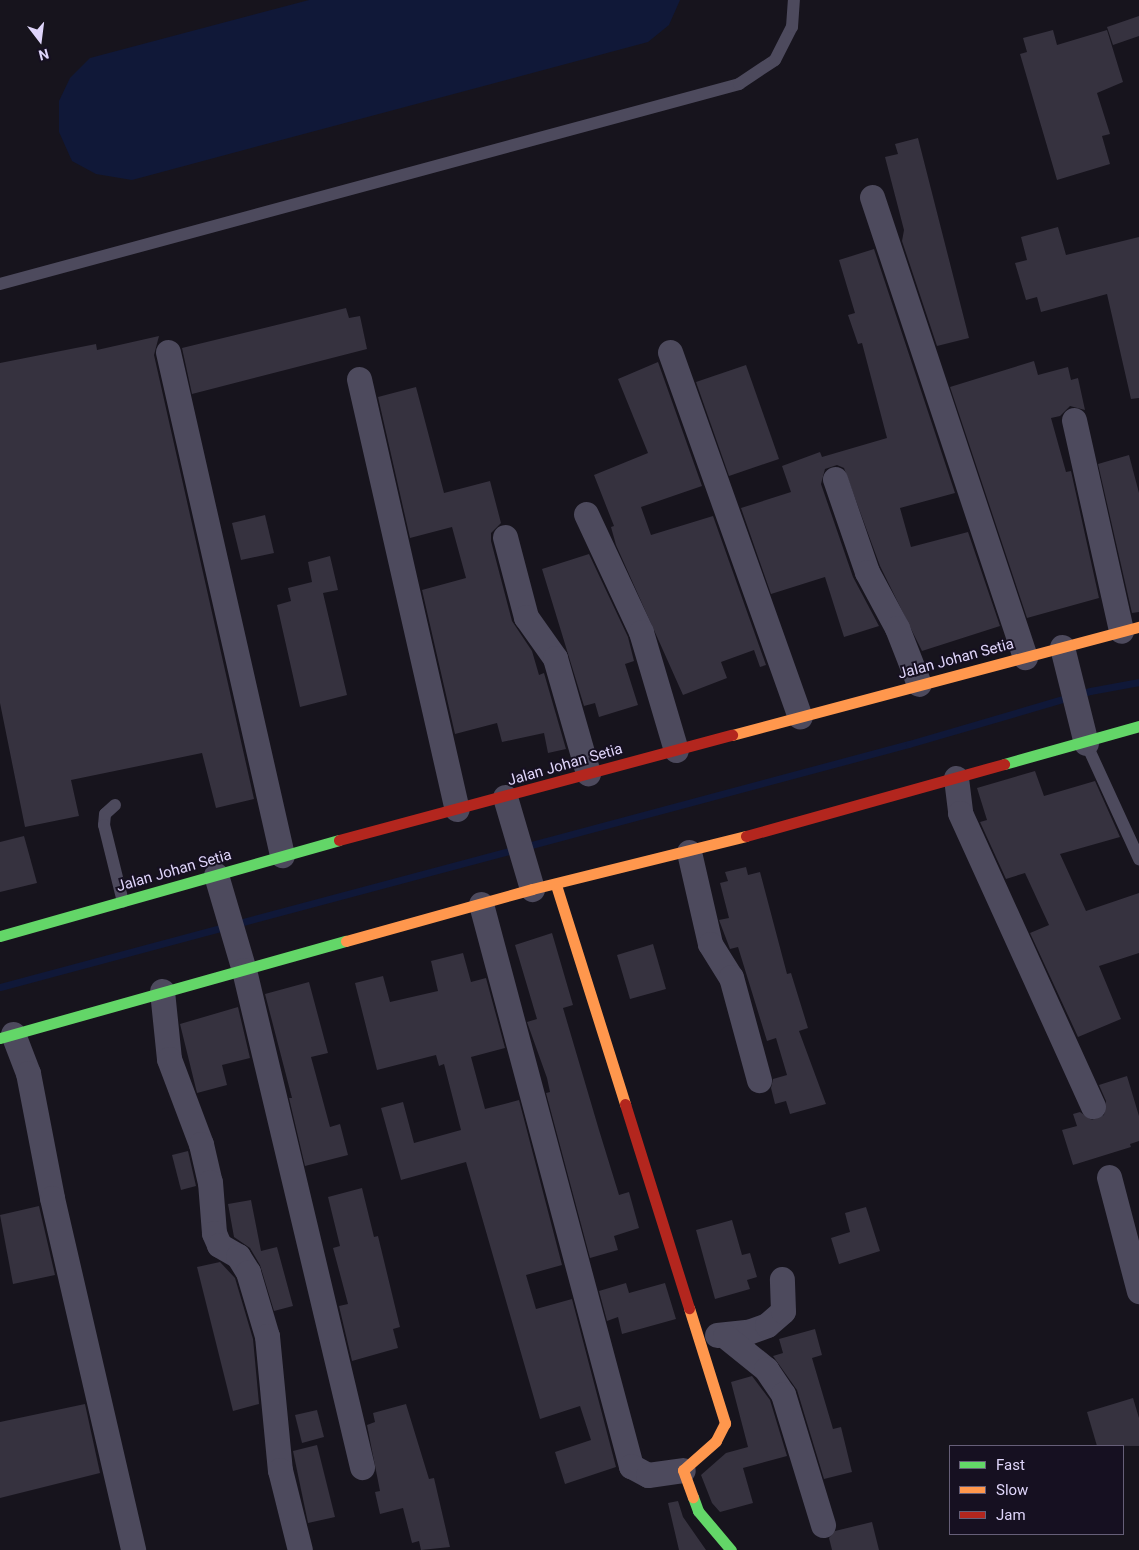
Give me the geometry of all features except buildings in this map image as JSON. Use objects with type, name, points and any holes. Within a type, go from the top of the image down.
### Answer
[{"type":"street","points":[[872,197],[1025,657]]},
{"type":"street","points":[[168,352],[282,855]]},
{"type":"street","points":[[670,352],[796,700]]},
{"type":"street","points":[[358,378],[454,795]]},
{"type":"street","points":[[1074,420],[1130,629]]},
{"type":"street","points":[[835,479],[867,572],[897,628],[919,684]]},
{"type":"street","points":[[586,514],[642,632],[672,736]]},
{"type":"street","points":[[505,538],[526,616],[555,658],[585,761]]},
{"type":"street","name":"Jalan Johan Setia","points":[[0,936],[282,855],[454,795],[505,797],[585,761],[796,700],[919,684],[1130,629]]},
{"type":"street","points":[[1062,647],[1083,736]]},
{"type":"street","points":[[134,1550],[52,1198],[28,1073],[6,1036],[162,991],[241,962],[481,904],[529,881],[556,885],[688,852],[956,778],[1083,736],[1139,726]]},
{"type":"street","points":[[956,778],[960,813],[1092,1106]]},
{"type":"street","points":[[505,797],[529,881]]},
{"type":"street","points":[[688,852],[710,944],[731,978],[759,1080]]},
{"type":"street","points":[[216,875],[241,962],[362,1467]]},
{"type":"street","points":[[481,904],[631,1466],[648,1475],[683,1470],[716,1441],[726,1422],[556,885]]},
{"type":"street","points":[[162,991],[169,1059],[201,1144],[210,1182],[214,1233],[219,1245],[238,1256],[248,1272],[267,1336],[280,1470],[300,1550]]},
{"type":"street","points":[[1108,1177],[1139,1291]]},
{"type":"street","points":[[725,1336],[767,1325],[783,1311],[782,1279]]},
{"type":"street","points":[[698,1330],[725,1336],[766,1368],[783,1394],[823,1525]]},
{"type":"street","points":[[683,1470],[698,1511],[731,1550]]},
{"type":"lane","points":[[0,284],[739,84],[775,60],[792,27],[794,0]]},
{"type":"lane","points":[[1083,736],[1139,859]]},
{"type":"lane","points":[[115,805],[105,814],[104,825],[123,902]]},
{"type":"water","points":[[309,0],[680,0],[669,25],[648,42],[132,180],[96,174],[72,161],[59,132],[59,101],[70,78],[90,58]]},
{"type":"waterway","points":[[0,987],[909,744],[1090,691],[1139,682]]},
{"type":"traffic: fast","points":[[1004,764],[1139,726]]},
{"type":"traffic: fast","points":[[0,936],[339,840]]},
{"type":"traffic: fast","points":[[0,1038],[346,941]]},
{"type":"traffic: fast","points":[[693,1497],[698,1511],[731,1550]]},
{"type":"traffic: slow","points":[[732,735],[1139,627]]},
{"type":"traffic: slow","points":[[346,941],[532,889],[746,836]]},
{"type":"traffic: slow","points":[[556,885],[625,1104]]},
{"type":"traffic: slow","points":[[689,1308],[725,1423],[716,1441],[683,1470],[693,1497]]},
{"type":"traffic: jam","points":[[339,840],[732,735]]},
{"type":"traffic: jam","points":[[746,836],[1004,764]]},
{"type":"traffic: jam","points":[[625,1104],[689,1308]]}]
